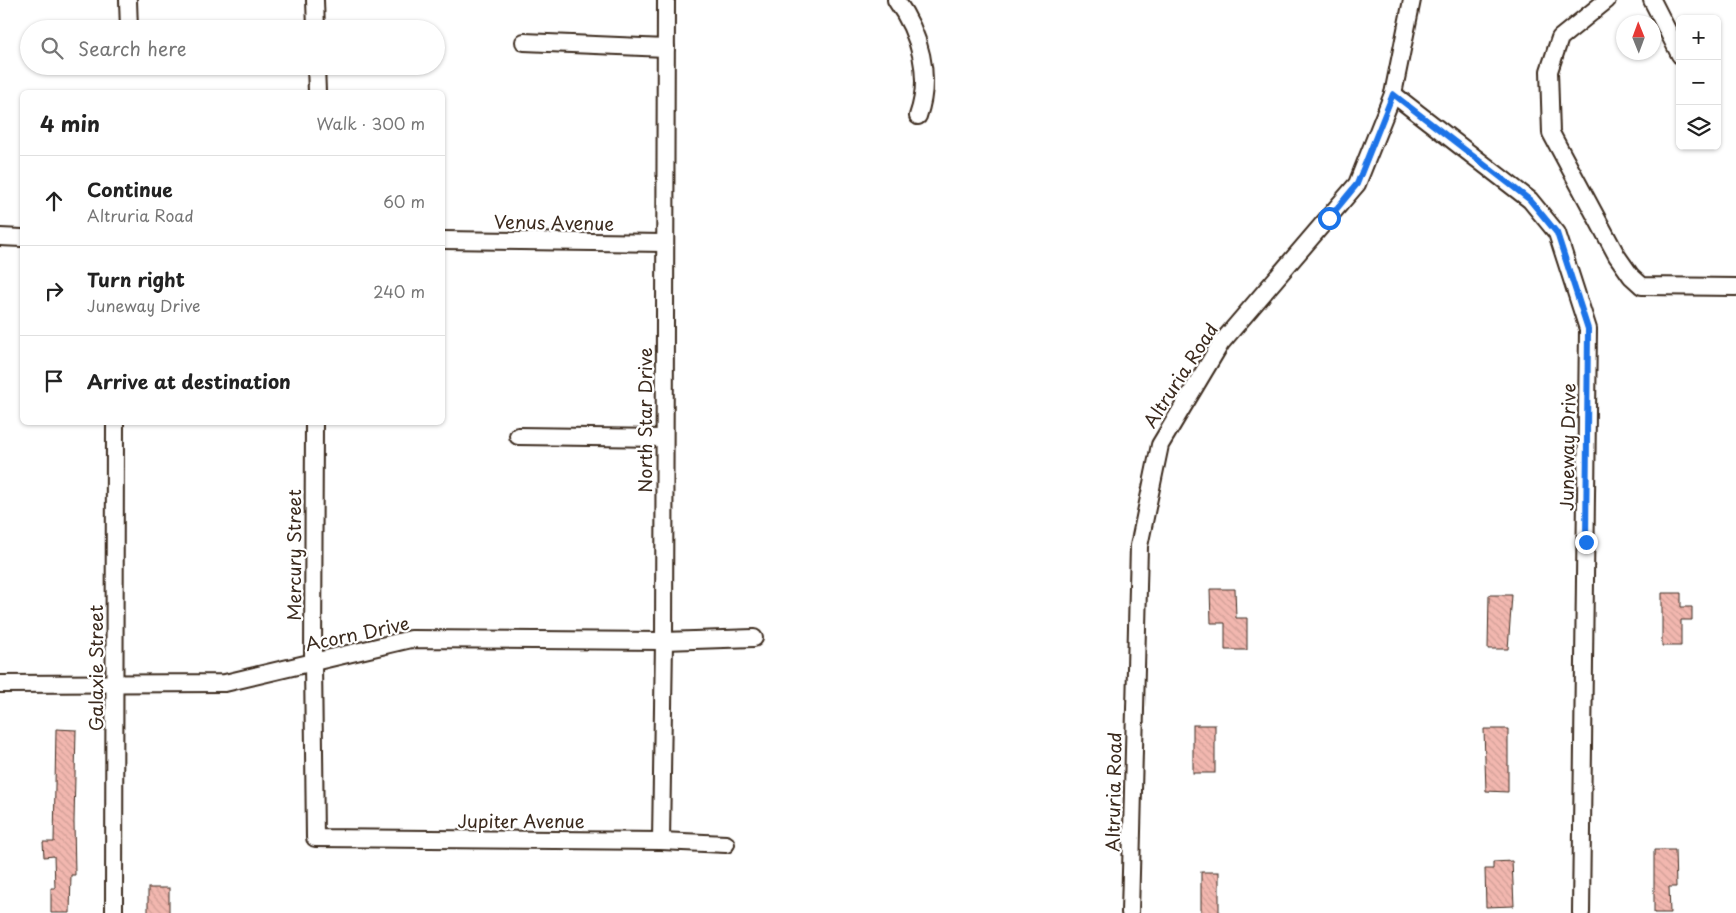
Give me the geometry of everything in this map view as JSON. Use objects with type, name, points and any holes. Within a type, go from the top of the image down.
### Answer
[{"type":"street","points":[[128,0],[129,20]]},
{"type":"street","points":[[315,0],[316,20]]},
{"type":"street","name":"North Star Drive","points":[[661,841],[664,641],[663,438],[666,0]]},
{"type":"street","points":[[896,0],[911,20],[925,77],[924,101],[918,116]]},
{"type":"street","name":"Altruria Road","points":[[1130,913],[1139,546],[1160,445],[1221,343],[1357,184],[1393,94],[1412,0]]},
{"type":"street","points":[[1652,0],[1676,47]]},
{"type":"street","points":[[1596,3],[1560,38],[1549,71],[1551,133],[1617,256],[1631,276],[1642,286],[1736,287]]},
{"type":"street","points":[[524,42],[666,48]]},
{"type":"street","points":[[316,75],[317,90]]},
{"type":"street","name":"Juneway Drive","points":[[1393,94],[1530,200],[1557,233],[1588,329],[1581,913]]},
{"type":"street","points":[[0,237],[20,238]]},
{"type":"street","name":"Venus Avenue","points":[[445,240],[665,243]]},
{"type":"street","name":"Galaxie Street","points":[[114,913],[116,684],[115,425]]},
{"type":"street","name":"Mercury Street","points":[[314,425],[313,662],[315,838]]},
{"type":"street","points":[[518,436],[663,438]]},
{"type":"street","name":"Acorn Drive","points":[[0,684],[225,682],[411,640],[664,641],[754,638]]},
{"type":"street","name":"Jupiter Avenue","points":[[315,838],[661,841],[726,844]]},
{"type":"building","points":[[1210,589],[1235,589],[1236,618],[1247,618],[1247,650],[1225,650],[1225,623],[1211,623]]},
{"type":"building","points":[[1662,593],[1681,593],[1681,607],[1692,607],[1692,620],[1681,620],[1681,646],[1662,646]]},
{"type":"building","points":[[1489,595],[1512,595],[1508,649],[1488,649]]},
{"type":"building","points":[[1193,725],[1215,725],[1215,773],[1193,773]]},
{"type":"building","points":[[56,729],[76,730],[75,875],[71,875],[70,913],[51,913],[51,888],[55,888],[54,856],[44,857],[43,842],[54,842]]},
{"type":"building","points":[[1484,729],[1508,729],[1508,792],[1486,791]]},
{"type":"building","points":[[1654,850],[1675,850],[1676,887],[1669,887],[1670,913],[1654,913]]},
{"type":"building","points":[[1512,861],[1514,906],[1486,907],[1485,869],[1493,869],[1493,862]]},
{"type":"building","points":[[1201,872],[1219,872],[1219,913],[1201,913]]},
{"type":"building","points":[[148,888],[169,888],[169,913],[148,913]]},
{"type":"route","points":[[1329,218],[1357,184],[1393,94],[1530,200],[1557,233],[1588,329],[1586,542]]}]
